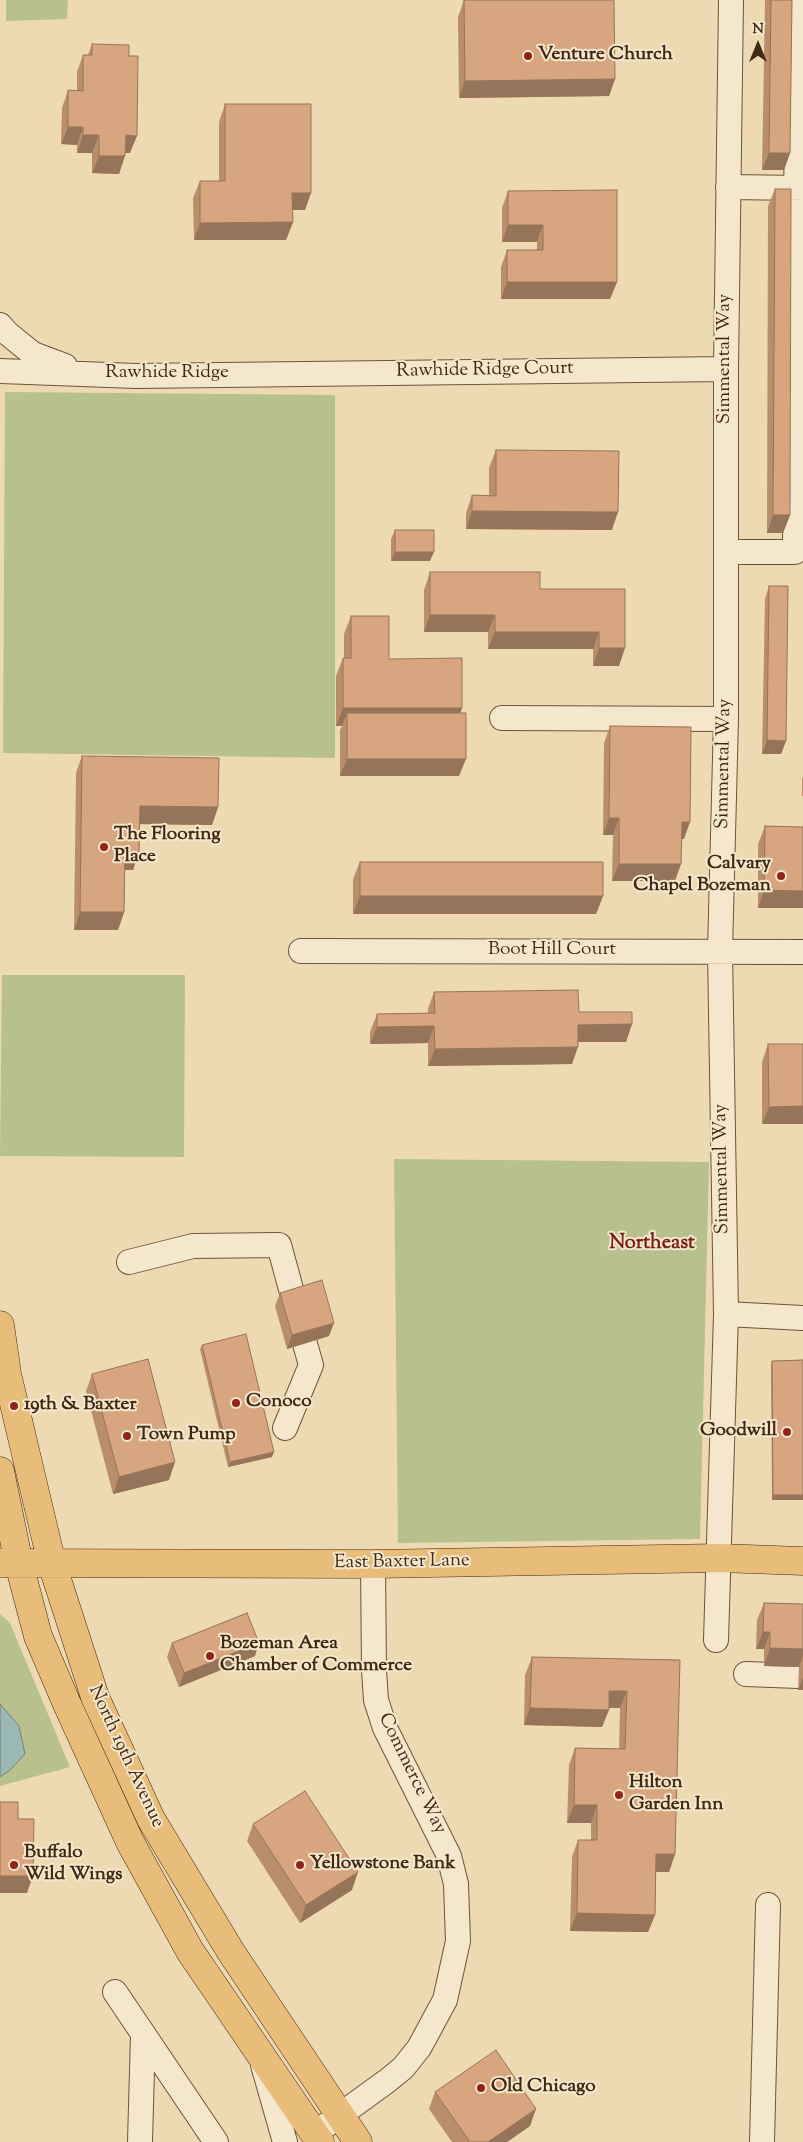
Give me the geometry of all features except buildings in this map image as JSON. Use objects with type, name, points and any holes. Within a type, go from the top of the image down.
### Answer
[{"type":"main road","name":"North 19th Avenue","points":[[0,1325],[7,1374],[52,1564],[95,1697],[151,1819],[231,1952],[358,2142]]},
{"type":"main road","name":"North 19th Avenue","points":[[0,1471],[9,1564],[67,1704],[130,1842],[190,1951],[317,2138]]},
{"type":"main road","name":"East Baxter Lane","points":[[9,1564],[373,1564],[719,1558],[803,1561]]},
{"type":"street","name":"Simmental Way","points":[[716,1640],[726,1314],[720,952],[726,719],[726,369],[730,0]]},
{"type":"street","points":[[726,552],[795,552],[799,502],[800,188],[798,0]]},
{"type":"street","points":[[728,188],[800,188]]},
{"type":"street","name":"Rawhide Ridge","points":[[0,325],[33,354],[91,374]]},
{"type":"street","name":"Rawhide Ridge Court","points":[[244,373],[726,369]]},
{"type":"street","name":"Rawhide Ridge","points":[[0,371],[136,376],[244,373]]},
{"type":"street","points":[[502,718],[726,719]]},
{"type":"street","name":"Boot Hill Court","points":[[301,951],[803,952]]},
{"type":"street","points":[[129,1262],[193,1246],[279,1245],[294,1300]]},
{"type":"street","points":[[726,1314],[803,1318]]},
{"type":"street","points":[[285,1428],[311,1365],[305,1344]]},
{"type":"street","name":"Commerce Way","points":[[317,2138],[340,2116],[403,2068],[419,2048],[445,2000],[458,1942],[456,1884],[449,1856],[385,1728],[376,1700],[373,1564]]},
{"type":"street","points":[[746,1674],[799,1676]]},
{"type":"street","points":[[762,2142],[768,1905]]},
{"type":"street","points":[[115,1992],[216,2142]]},
{"type":"street","points":[[140,2142],[143,2034]]},
{"type":"street","points":[[261,2057],[285,2142]]},
{"type":"green space","points":[[6,0],[68,0],[67,19],[6,21]]},
{"type":"green space","points":[[5,392],[335,395],[335,758],[3,753]]},
{"type":"green space","points":[[2,975],[185,975],[184,1157],[0,1156]]},
{"type":"green space","points":[[394,1159],[709,1162],[700,1539],[398,1543]]},
{"type":"green space","points":[[0,1614],[10,1623],[70,1767],[0,1786]]},
{"type":"water","points":[[0,1704],[19,1726],[25,1754],[10,1770],[0,1777]]},
{"type":"place","name":"Venture Church","points":[[528,56]]},
{"type":"place","name":"The Flooring Place","points":[[104,847]]},
{"type":"place","name":"Calvary Chapel Bozeman","points":[[781,876]]},
{"type":"place","name":"Conoco","points":[[236,1403]]},
{"type":"place","name":"19th & Baxter","points":[[14,1406]]},
{"type":"place","name":"Goodwill","points":[[787,1432]]},
{"type":"place","name":"Town Pump","points":[[127,1436]]},
{"type":"place","name":"Bozeman Area Chamber of Commerce","points":[[210,1656]]},
{"type":"place","name":"Hilton Garden Inn","points":[[619,1795]]},
{"type":"place","name":"Buffalo Wild Wings","points":[[14,1865]]},
{"type":"place","name":"Yellowstone Bank","points":[[300,1865]]},
{"type":"place","name":"Old Chicago","points":[[481,2088]]},
{"type":"district","name":"Northeast","points":[[652,1245]]}]
